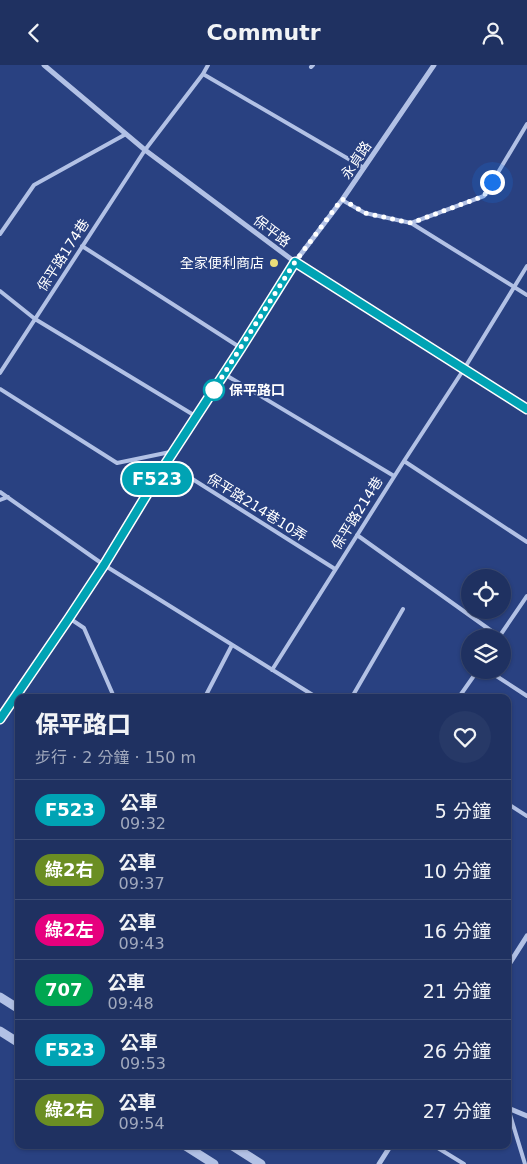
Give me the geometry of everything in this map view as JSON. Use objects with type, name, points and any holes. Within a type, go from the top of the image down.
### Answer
[{"type":"street","name":"保平路","points":[[44,65],[144,150],[295,262],[527,409]]},
{"type":"street","name":"永貞路","points":[[20,694],[295,262],[364,168],[434,65]]},
{"type":"street","name":"永貞路","points":[[0,719],[15,701]]},
{"type":"street","points":[[511,961],[527,936]]},
{"type":"street","points":[[0,997],[15,1006]]},
{"type":"street","points":[[0,1031],[15,1040]]},
{"type":"street","points":[[511,1109],[527,1116]]},
{"type":"street","points":[[190,1149],[214,1164]]},
{"type":"street","points":[[237,1149],[261,1164]]},
{"type":"street","points":[[379,1164],[388,1149]]},
{"type":"lane","name":"保平路174巷","points":[[0,373],[144,150],[208,65]]},
{"type":"lane","points":[[203,74],[364,168]]},
{"type":"lane","points":[[411,223],[484,196],[527,123]]},
{"type":"lane","points":[[0,234],[34,185],[126,134]]},
{"type":"lane","points":[[342,199],[365,213],[411,223],[527,295]]},
{"type":"lane","points":[[82,246],[241,348]]},
{"type":"lane","name":"保平路214巷","points":[[272,670],[464,369],[527,266]]},
{"type":"lane","points":[[0,291],[35,319],[196,417]]},
{"type":"lane","points":[[224,374],[394,476]]},
{"type":"lane","points":[[0,389],[118,463],[175,451]]},
{"type":"lane","points":[[404,461],[527,541]]},
{"type":"lane","name":"保平路214巷10弄","points":[[166,463],[335,569]]},
{"type":"lane","points":[[0,492],[104,565],[309,694]]},
{"type":"lane","points":[[0,500],[8,497]]},
{"type":"lane","points":[[357,535],[489,629]]},
{"type":"lane","points":[[505,629],[527,596]]},
{"type":"lane","points":[[354,694],[403,609]]},
{"type":"lane","points":[[69,618],[84,628],[113,694]]},
{"type":"lane","points":[[207,694],[232,645]]},
{"type":"lane","points":[[461,694],[472,679]]},
{"type":"lane","points":[[501,679],[527,696]]},
{"type":"lane","points":[[511,806],[527,815]]},
{"type":"lane","points":[[511,1118],[525,1164]]},
{"type":"lane","points":[[440,1149],[464,1164]]},
{"type":"bus line","name":"F523","points":[[17,694],[104,565],[166,463],[295,262],[527,409]]},
{"type":"bus line","name":"F523","points":[[0,719],[15,697]]},
{"type":"place","name":"全家便利商店","points":[[274,263]]},
{"type":"place","name":"保平路口","points":[[214,390]]},
{"type":"route","points":[[214,390],[295,262],[342,199],[365,213],[411,223],[484,196],[492,182]]}]
